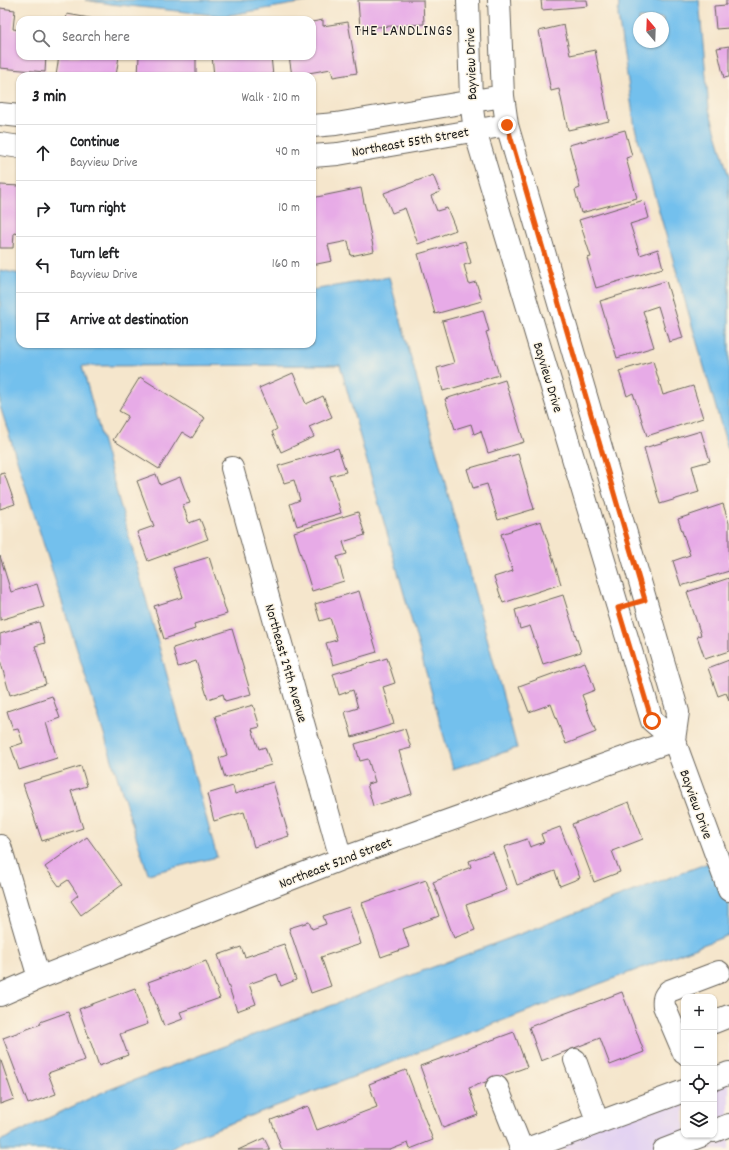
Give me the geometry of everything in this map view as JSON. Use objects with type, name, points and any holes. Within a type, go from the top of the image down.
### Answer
[{"type":"street","name":"Bayview Drive","points":[[468,0],[471,101],[475,130],[652,721],[674,740]]},
{"type":"street","name":"Bayview Drive","points":[[499,0],[503,96],[507,125],[678,712],[674,740],[729,890]]},
{"type":"street","name":"Northeast 55th Street","points":[[316,126],[336,124],[503,96]]},
{"type":"street","points":[[0,114],[16,116]]},
{"type":"street","name":"Northeast 55th Street","points":[[316,156],[338,154],[507,125]]},
{"type":"street","points":[[0,144],[16,146]]},
{"type":"street","points":[[516,268],[546,259]]},
{"type":"street","points":[[556,401],[585,392]]},
{"type":"street","points":[[577,471],[606,463]]},
{"type":"street","name":"Northeast 29th Avenue","points":[[232,468],[341,859]]},
{"type":"street","points":[[618,608],[645,600]]},
{"type":"street","name":"Northeast 52nd Street","points":[[0,995],[341,859],[674,740]]},
{"type":"street","points":[[0,846],[40,978]]},
{"type":"street","points":[[681,1039],[664,1006],[663,999],[669,991],[718,972]]},
{"type":"street","points":[[717,1021],[729,1016]]},
{"type":"street","points":[[575,1060],[598,1123]]},
{"type":"street","points":[[717,1078],[729,1073]]},
{"type":"street","points":[[497,1087],[523,1150],[681,1092]]},
{"type":"street","points":[[717,1130],[729,1125]]},
{"type":"street","points":[[664,1150],[695,1138]]},
{"type":"shaded area","points":[[729,1075],[729,1150],[524,1150],[681,1092],[681,1138],[717,1138],[717,1079]]},
{"type":"water","points":[[85,0],[317,0],[224,16]]},
{"type":"water","points":[[619,0],[699,0],[709,109],[729,177],[729,453],[635,128],[618,15]]},
{"type":"water","points":[[0,270],[16,273],[16,348],[316,348],[316,289],[389,277],[517,748],[453,769],[340,365],[82,366],[217,857],[148,874],[0,406]]},
{"type":"water","points":[[729,855],[729,935],[181,1142],[170,1150],[0,1150],[0,1141],[103,1092]]},
{"type":"building","points":[[358,0],[423,0],[424,24],[360,28]]},
{"type":"building","points":[[541,0],[587,0],[588,6],[542,10]]},
{"type":"building","points":[[726,0],[729,0],[729,28],[716,29],[714,6],[726,5]]},
{"type":"building","points":[[0,8],[15,10],[13,29],[16,29],[16,60],[46,60],[45,72],[0,68]]},
{"type":"building","points":[[67,14],[78,16],[67,16]]},
{"type":"building","points":[[323,20],[323,26],[348,22],[357,73],[333,77],[331,69],[314,72],[291,72],[290,60],[316,60],[316,21]]},
{"type":"building","points":[[564,25],[570,55],[595,50],[609,121],[568,130],[559,89],[551,91],[539,31]]},
{"type":"building","points":[[729,46],[729,77],[724,78],[717,48]]},
{"type":"building","points":[[58,60],[118,60],[117,72],[57,72]]},
{"type":"building","points":[[139,60],[196,60],[196,72],[138,72]]},
{"type":"building","points":[[212,60],[271,60],[273,72],[214,72]]},
{"type":"building","points":[[625,130],[632,156],[626,158],[637,198],[581,213],[575,190],[580,188],[569,145]]},
{"type":"building","points":[[433,175],[440,192],[431,196],[437,211],[447,208],[456,230],[418,244],[405,208],[392,213],[384,193]]},
{"type":"building","points":[[0,185],[16,186],[16,233],[14,233],[13,248],[0,248]]},
{"type":"building","points":[[361,188],[374,251],[351,256],[348,241],[328,245],[332,261],[316,264],[316,197]]},
{"type":"building","points":[[644,200],[649,218],[630,224],[640,255],[658,249],[663,268],[596,288],[587,258],[591,257],[579,220]]},
{"type":"building","points":[[465,241],[471,263],[464,265],[469,284],[476,282],[482,301],[435,314],[418,254]]},
{"type":"building","points":[[666,281],[683,338],[669,342],[658,306],[643,311],[654,347],[617,358],[600,301]]},
{"type":"building","points":[[483,310],[489,331],[486,332],[499,375],[443,391],[437,368],[454,363],[442,321]]},
{"type":"building","points":[[653,361],[663,395],[693,386],[703,418],[647,436],[633,393],[627,396],[619,371]]},
{"type":"building","points":[[293,373],[306,404],[323,396],[332,417],[309,427],[314,437],[281,452],[272,432],[277,429],[259,388]]},
{"type":"building","points":[[140,377],[205,418],[192,438],[182,432],[159,469],[113,440],[128,416],[119,411]]},
{"type":"building","points":[[505,380],[524,442],[488,453],[481,431],[474,434],[471,424],[455,429],[445,399]]},
{"type":"building","points":[[701,431],[710,461],[692,466],[699,492],[660,504],[644,448]]},
{"type":"building","points":[[338,448],[346,472],[330,476],[341,513],[297,526],[290,504],[300,500],[294,480],[284,483],[278,466]]},
{"type":"building","points":[[518,454],[534,509],[498,520],[487,484],[473,488],[467,469]]},
{"type":"building","points":[[4,473],[15,504],[0,509],[0,474]]},
{"type":"building","points":[[156,474],[160,485],[180,477],[190,503],[183,505],[189,523],[200,519],[208,539],[148,561],[137,532],[154,526],[137,481]]},
{"type":"building","points":[[723,504],[729,523],[729,571],[681,586],[673,561],[690,555],[678,519]]},
{"type":"building","points":[[358,512],[365,535],[343,542],[347,554],[337,557],[344,581],[312,591],[294,532]]},
{"type":"building","points":[[541,521],[561,584],[503,603],[494,577],[513,571],[501,534]]},
{"type":"building","points":[[0,556],[11,592],[37,584],[44,607],[0,620]]},
{"type":"building","points":[[209,557],[227,614],[194,624],[195,629],[164,639],[154,606],[183,597],[173,568]]},
{"type":"building","points":[[729,578],[729,651],[705,659],[697,636],[701,635],[687,592]]},
{"type":"building","points":[[359,591],[377,652],[333,665],[326,643],[337,640],[330,618],[320,621],[315,604]]},
{"type":"building","points":[[563,595],[581,652],[543,664],[530,626],[520,629],[515,610]]},
{"type":"building","points":[[39,622],[45,643],[35,646],[46,684],[10,695],[0,660],[0,634]]},
{"type":"building","points":[[232,629],[251,694],[225,701],[223,694],[208,699],[196,661],[178,667],[173,648]]},
{"type":"building","points":[[387,658],[395,683],[383,687],[394,724],[352,737],[345,712],[358,708],[353,690],[339,695],[333,674]]},
{"type":"building","points":[[729,660],[729,700],[726,693],[718,696],[708,668]]},
{"type":"building","points":[[585,662],[595,690],[582,695],[596,732],[566,744],[551,704],[529,712],[519,686]]},
{"type":"building","points":[[52,696],[60,718],[46,723],[57,758],[19,770],[11,747],[23,743],[18,729],[13,730],[7,711]]},
{"type":"building","points":[[253,705],[260,727],[252,729],[259,749],[265,747],[271,765],[225,778],[219,758],[227,755],[215,716]]},
{"type":"building","points":[[405,729],[411,748],[399,751],[412,794],[373,806],[367,784],[375,782],[368,759],[360,761],[355,744]]},
{"type":"building","points":[[81,766],[87,786],[71,791],[83,828],[42,841],[23,784]]},
{"type":"building","points":[[273,782],[289,836],[254,847],[244,812],[214,821],[207,794],[233,786],[235,794]]},
{"type":"building","points":[[629,802],[643,839],[612,851],[620,872],[594,882],[572,824]]},
{"type":"building","points":[[560,827],[580,878],[560,886],[555,871],[517,885],[504,847],[527,839],[530,847],[544,842],[541,834]]},
{"type":"building","points":[[87,837],[122,885],[81,915],[71,901],[78,895],[68,880],[59,886],[45,867]]},
{"type":"building","points":[[493,852],[507,890],[466,905],[475,930],[454,938],[433,882],[471,867],[469,861]]},
{"type":"building","points":[[426,880],[439,916],[403,929],[409,947],[381,957],[362,903]]},
{"type":"building","points":[[349,907],[361,944],[321,957],[331,986],[311,993],[289,928],[309,922],[312,929],[326,924],[323,916]]},
{"type":"building","points":[[284,944],[296,980],[281,986],[277,974],[249,984],[256,1004],[237,1011],[218,955],[241,947],[245,957]]},
{"type":"building","points":[[206,961],[220,998],[180,1012],[183,1019],[164,1026],[148,982]]},
{"type":"building","points":[[135,988],[148,1024],[120,1034],[128,1055],[99,1066],[79,1009]]},
{"type":"building","points":[[622,992],[644,1052],[610,1065],[600,1038],[541,1061],[529,1027]]},
{"type":"building","points":[[68,1012],[85,1060],[48,1073],[56,1094],[28,1104],[3,1038]]},
{"type":"building","points":[[514,1032],[527,1067],[469,1088],[478,1115],[443,1128],[420,1066]]},
{"type":"building","points":[[0,1058],[14,1099],[0,1104]]},
{"type":"building","points":[[406,1070],[433,1140],[410,1149],[408,1143],[390,1150],[282,1150],[271,1120],[308,1106],[317,1130],[377,1107],[369,1084]]},
{"type":"building","points":[[264,1138],[270,1150],[238,1150]]},
{"type":"district","name":"THE LANDLINGS","points":[[404,30]]},
{"type":"route","points":[[507,125],[645,600],[618,608],[652,721]]}]
